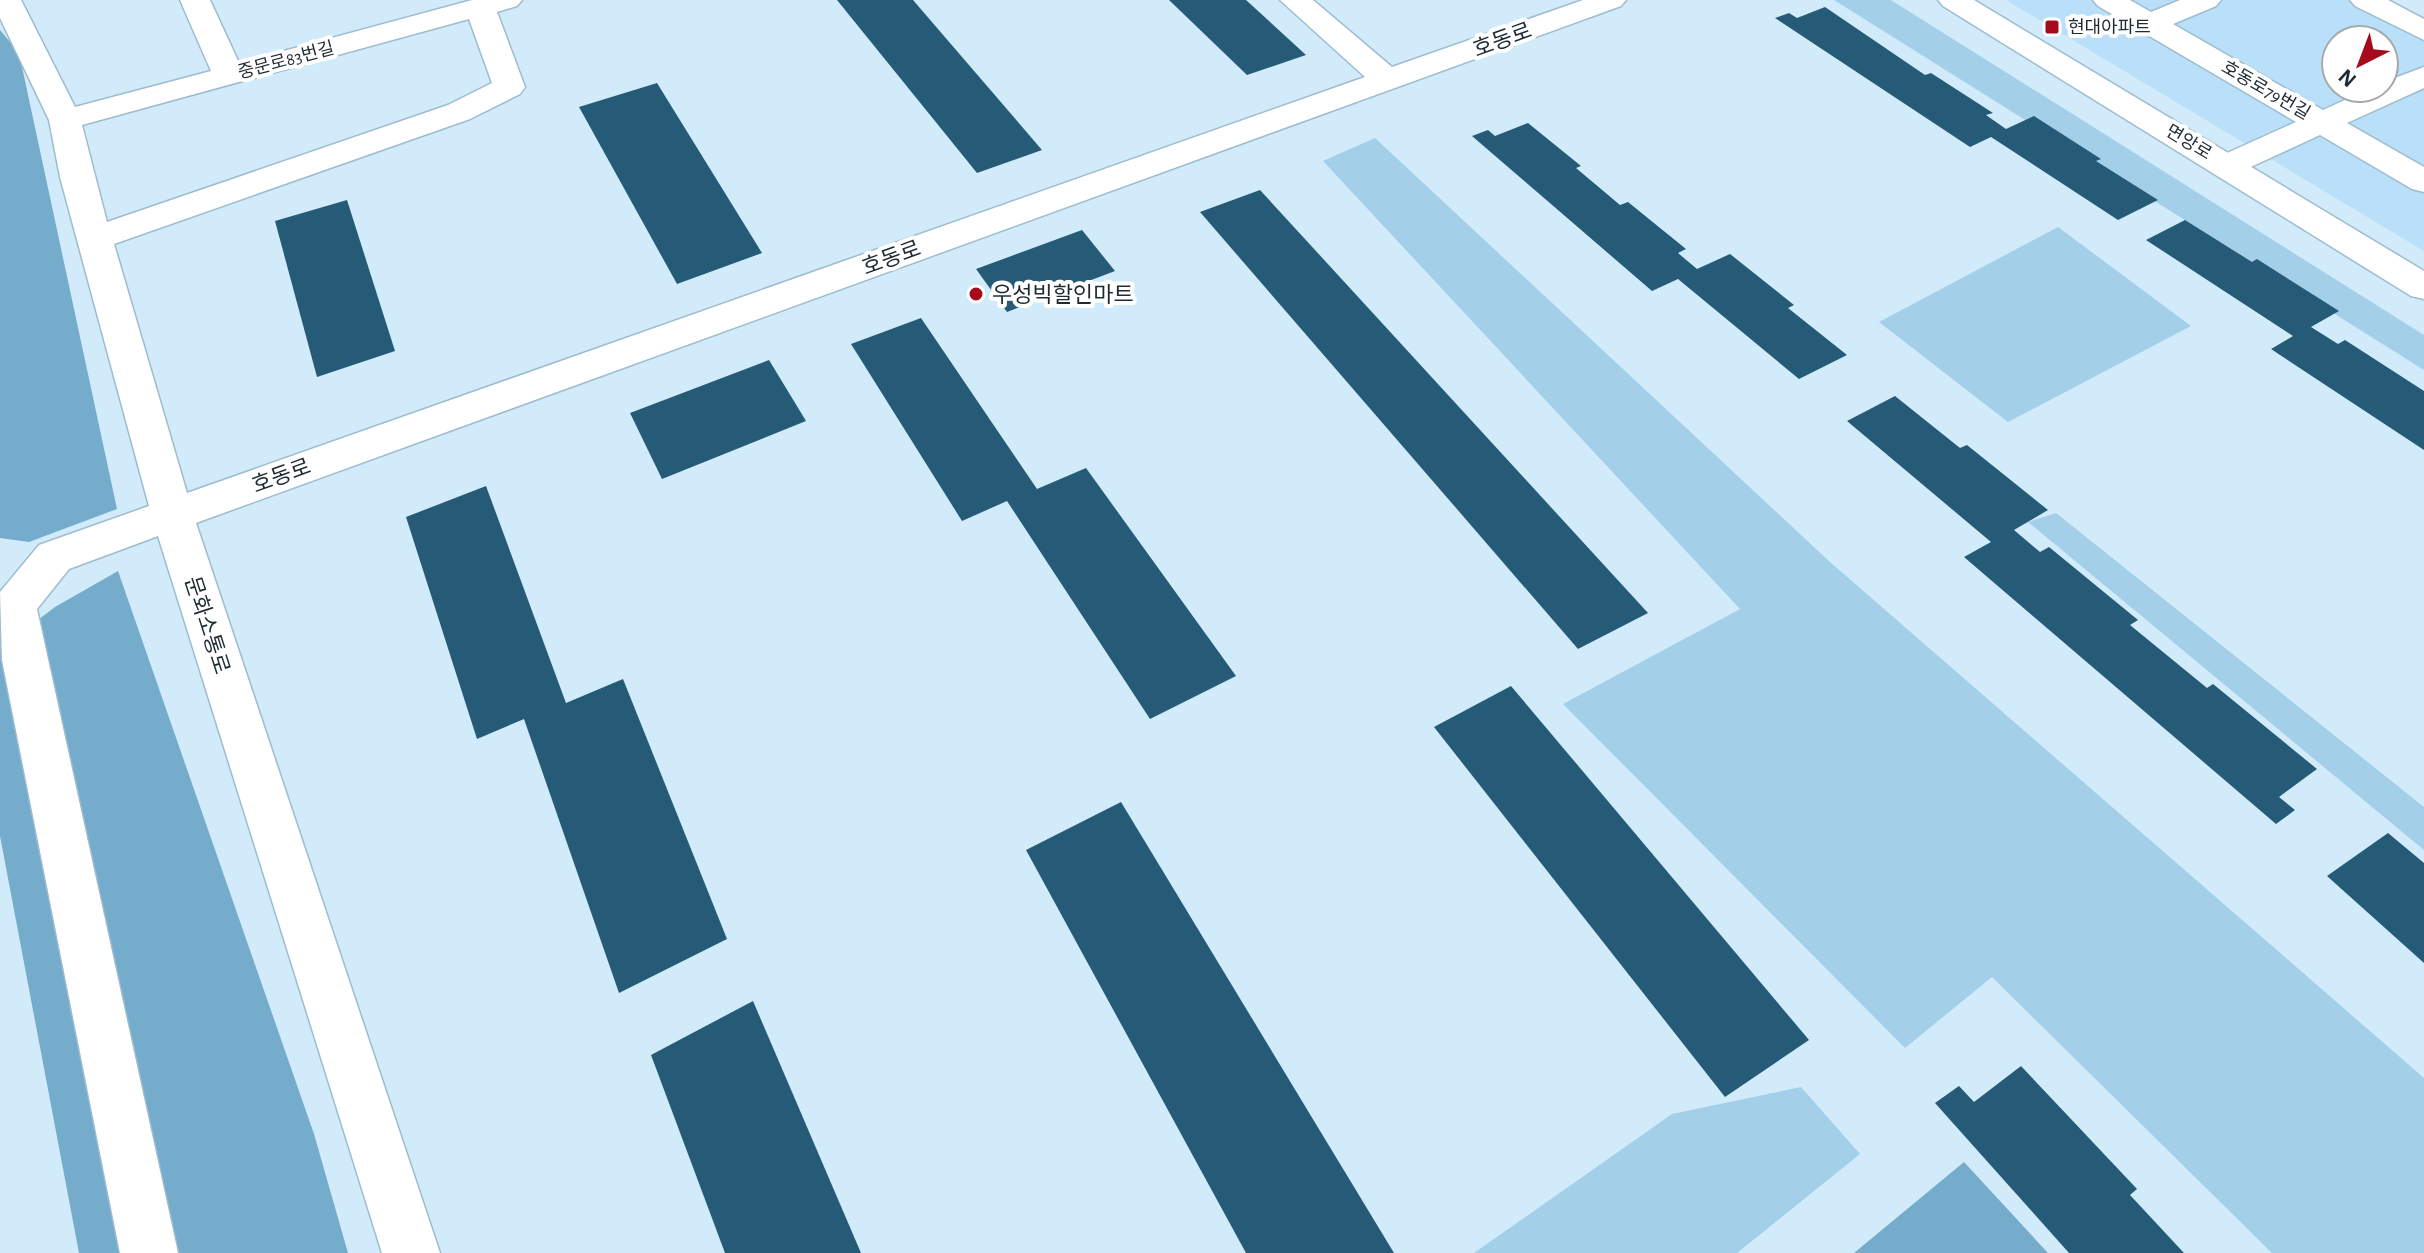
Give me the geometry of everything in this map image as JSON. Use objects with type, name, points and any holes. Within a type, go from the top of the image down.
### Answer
[{"type":"street","name":"문화소통로","points":[[6,0],[65,120],[77,177],[172,514],[411,1253]]},
{"type":"street","points":[[195,0],[229,76]]},
{"type":"street","points":[[1295,0],[1388,80]]},
{"type":"street","name":"호동로","points":[[149,1253],[27,675],[15,605],[54,557],[1611,0]]},
{"type":"street","name":"면앙로","points":[[1953,0],[2424,287]]},
{"type":"street","name":"호동로79번길","points":[[2108,0],[2424,181]]},
{"type":"street","points":[[2148,24],[2206,0]]},
{"type":"street","points":[[2365,0],[2424,31]]},
{"type":"street","name":"중문로83번길","points":[[65,120],[494,4]]},
{"type":"street","points":[[96,238],[459,112],[509,87],[494,4]]},
{"type":"street","points":[[2228,165],[2424,76]]},
{"type":"shaded area","points":[[1834,0],[1891,0],[2424,335],[2424,370]]},
{"type":"shaded area","points":[[2006,0],[2367,0],[2424,30],[2424,251]]},
{"type":"shaded area","points":[[0,30],[19,53],[117,509],[29,542],[0,538]]},
{"type":"shaded area","points":[[1375,138],[1830,562],[2424,1078],[2424,1253],[2272,1253],[1992,977],[1905,1048],[1563,704],[1740,609],[1323,161]]},
{"type":"shaded area","points":[[2058,227],[2191,326],[2008,422],[1879,322]]},
{"type":"shaded area","points":[[2056,513],[2424,807],[2424,850],[2028,522]]},
{"type":"shaded area","points":[[118,571],[314,1134],[348,1253],[79,1253],[0,836],[0,649],[55,607]]},
{"type":"shaded area","points":[[1801,1087],[1860,1154],[1737,1253],[1474,1253],[1672,1114]]},
{"type":"shaded area","points":[[1964,1162],[2048,1253],[1854,1253]]},
{"type":"building","points":[[837,0],[913,0],[1042,150],[977,173]]},
{"type":"building","points":[[1169,0],[1246,0],[1306,55],[1247,75]]},
{"type":"building","points":[[1825,7],[1925,75],[1931,73],[1993,113],[1986,115],[2006,129],[2034,116],[2101,159],[2096,161],[2158,200],[2118,220],[1991,137],[1970,147],[1775,18],[1789,13],[1797,18]]},
{"type":"building","points":[[657,83],[762,253],[677,284],[579,107]]},
{"type":"building","points":[[1528,123],[1581,166],[1576,168],[1620,205],[1628,202],[1686,249],[1678,253],[1697,269],[1730,254],[1794,305],[1788,308],[1847,355],[1799,379],[1678,279],[1652,291],[1472,136],[1488,130],[1495,136]]},
{"type":"building","points":[[1260,190],[1648,613],[1578,649],[1200,212]]},
{"type":"building","points":[[347,200],[395,351],[317,377],[275,221]]},
{"type":"building","points":[[2185,220],[2252,262],[2257,259],[2339,311],[2311,327],[2338,344],[2345,340],[2424,391],[2424,450],[2271,349],[2293,336],[2146,240]]},
{"type":"building","points":[[1082,230],[1115,271],[1007,312],[976,269]]},
{"type":"building","points":[[921,318],[1037,489],[1086,468],[1236,676],[1150,719],[1007,501],[962,521],[851,344]]},
{"type":"building","points":[[769,360],[806,421],[662,479],[630,413]]},
{"type":"building","points":[[1895,396],[1960,448],[1967,445],[2048,510],[2014,530],[2040,552],[2049,547],[2138,620],[2130,625],[2207,688],[2213,684],[2317,769],[2279,797],[2295,810],[2276,824],[1964,557],[1991,542],[1847,421]]},
{"type":"building","points":[[486,486],[566,703],[623,679],[727,939],[619,993],[524,719],[477,739],[406,517]]},
{"type":"building","points":[[1511,686],[1809,1040],[1725,1097],[1434,727]]},
{"type":"building","points":[[1121,802],[1394,1253],[1246,1253],[1026,850]]},
{"type":"building","points":[[2388,833],[2424,863],[2424,963],[2327,876]]},
{"type":"building","points":[[753,1001],[861,1253],[725,1253],[651,1055]]},
{"type":"building","points":[[2021,1066],[2137,1189],[2130,1195],[2184,1253],[2069,1253],[1935,1103],[1959,1086],[1974,1102]]},
{"type":"place","name":"현대아파트","points":[[2052,27]]},
{"type":"place","name":"우성빅할인마트","points":[[976,294]]}]
